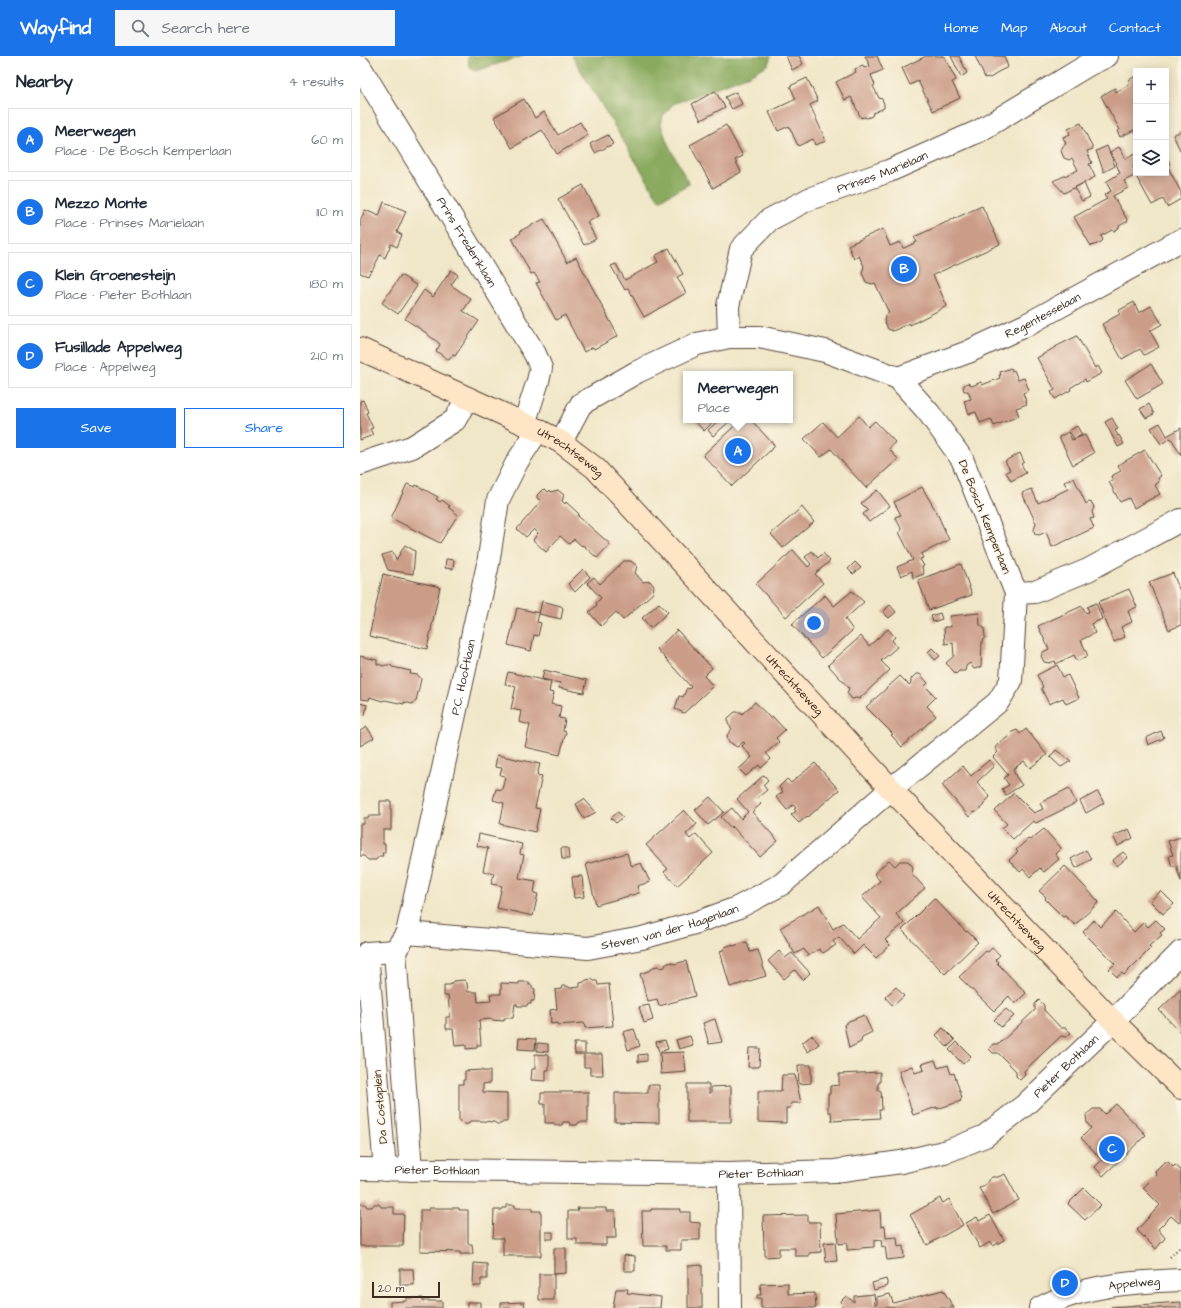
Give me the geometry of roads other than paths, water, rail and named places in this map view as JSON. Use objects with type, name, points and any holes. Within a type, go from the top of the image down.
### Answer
[{"type":"street","name":"Prinses Marielaan","points":[[729,337],[728,306],[741,249],[769,220],[809,199],[889,172],[979,131],[1088,65],[1106,56]]},
{"type":"street","name":"Prins Frederiklaan","points":[[360,67],[536,354],[541,368],[531,427]]},
{"type":"street","name":"Regentesselaan","points":[[898,378],[968,352],[1026,325],[1181,240]]},
{"type":"street","name":"De Bosch Kemperlaan","points":[[560,442],[581,404],[637,372],[697,344],[729,337],[759,337],[825,351],[898,378],[929,413],[962,459],[1016,593],[1011,681],[998,702],[891,789]]},
{"type":"street","name":"Utrechtseweg","points":[[360,349],[531,427],[560,442],[595,468],[891,789],[1113,1021],[1181,1088]]},
{"type":"street","points":[[360,464],[412,447],[455,420],[467,398]]},
{"type":"street","name":"P.C. Hooftlaan","points":[[401,942],[486,572],[498,500],[517,462],[531,427]]},
{"type":"street","points":[[1016,593],[1035,592],[1088,570],[1181,520]]},
{"type":"street","name":"Steven van der Hagenlaan","points":[[401,942],[588,948],[642,938],[698,922],[737,908],[782,884],[891,789]]},
{"type":"street","points":[[401,942],[412,1170]]},
{"type":"street","name":"Da Costaplein","points":[[385,1170],[364,951],[401,942]]},
{"type":"street","name":"Pieter Bothlaan","points":[[360,1169],[729,1174],[835,1171],[901,1162],[948,1151],[985,1136],[1025,1105],[1113,1021],[1181,952]]},
{"type":"street","points":[[729,1174],[730,1308]]},
{"type":"street","name":"Appelweg","points":[[1040,1308],[1050,1303],[1089,1299],[1141,1281],[1181,1280]]},
{"type":"place","name":"Mezzo Monte","points":[[904,269]]},
{"type":"place","name":"Meerwegen","points":[[738,451]]},
{"type":"place","name":"Klein Groenesteijn","points":[[1112,1149]]},
{"type":"place","name":"Fusillade Appelweg","points":[[1065,1283]]}]
